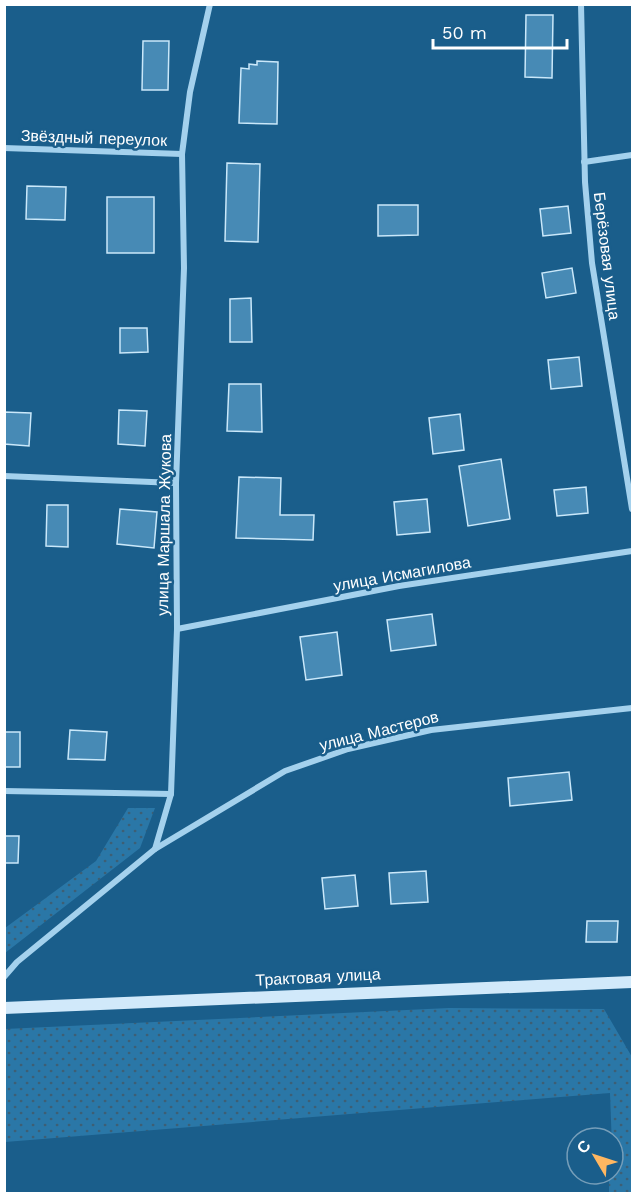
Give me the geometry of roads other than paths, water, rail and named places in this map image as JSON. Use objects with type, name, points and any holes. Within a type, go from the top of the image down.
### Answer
[{"type":"main road","name":"Трактовая улица","points":[[4,1008],[633,982]]},
{"type":"street","name":"улица Маршала Жукова","points":[[154,849],[171,794],[177,629],[176,483],[184,268],[182,154],[190,93],[210,4]]},
{"type":"street","name":"Берёзовая улица","points":[[581,4],[584,162],[592,263],[633,509]]},
{"type":"street","name":"Звёздный переулок","points":[[4,148],[182,154]]},
{"type":"street","points":[[584,162],[633,155]]},
{"type":"street","points":[[4,476],[176,483]]},
{"type":"street","name":"улица Исмагилова","points":[[177,629],[399,586],[633,551]]},
{"type":"street","name":"улица Мастеров","points":[[154,849],[285,771],[348,749],[431,730],[633,708]]},
{"type":"street","points":[[4,791],[171,794]]},
{"type":"street","points":[[4,977],[18,962],[154,849]]}]
